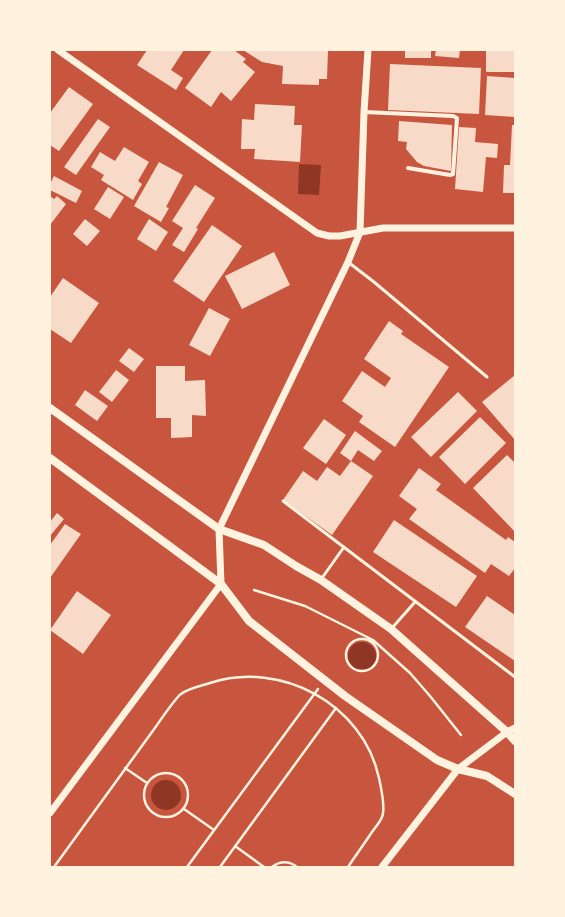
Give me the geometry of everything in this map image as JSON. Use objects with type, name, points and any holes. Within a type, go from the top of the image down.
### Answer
[{"type":"main road","points":[[50,408],[219,529],[264,545],[321,580],[391,629],[511,730],[515,741]]},
{"type":"main road","points":[[50,458],[221,584],[249,621],[345,696],[437,760],[458,769],[487,776],[515,794]]},
{"type":"street","points":[[58,50],[317,233],[329,236],[340,236],[383,228],[515,228]]},
{"type":"street","points":[[50,813],[221,584],[219,529],[348,262],[360,232],[364,112],[368,50]]},
{"type":"street","points":[[364,112],[453,116],[457,118],[453,174],[450,175],[408,168]]},
{"type":"street","points":[[382,867],[458,769],[511,730]]},
{"type":"lane","points":[[348,262],[487,376]]},
{"type":"lane","points":[[282,501],[515,677]]},
{"type":"lane","points":[[321,580],[344,548]]},
{"type":"lane","points":[[391,629],[416,602]]},
{"type":"path","points":[[254,590],[305,606],[372,641],[410,673],[461,735]]},
{"type":"path","points":[[354,641],[372,641],[378,654],[377,663],[366,671],[362,672],[353,669],[347,662],[347,648],[354,641]]},
{"type":"path","points":[[54,867],[125,768],[181,694],[219,680],[243,676],[280,680],[295,684],[315,693],[336,708],[355,728],[371,755],[377,771],[383,805],[382,817],[348,867]]},
{"type":"path","points":[[187,867],[325,681]]},
{"type":"path","points":[[220,867],[345,696]]},
{"type":"path","points":[[125,768],[147,783]]},
{"type":"path","points":[[162,773],[171,773],[179,777],[185,783],[188,792],[188,801],[184,808],[177,815],[169,817],[160,816],[152,812],[144,801],[144,792],[147,783],[153,777],[162,773]]},
{"type":"path","points":[[184,808],[214,830]]},
{"type":"path","points":[[235,846],[264,867]]},
{"type":"path","points":[[272,867],[284,862],[291,863],[297,867]]},
{"type":"shaded area","points":[[299,164],[321,165],[319,195],[298,194]]},
{"type":"shaded area","points":[[362,642],[372,646],[376,656],[372,666],[362,670],[352,666],[348,656],[352,646]]},
{"type":"shaded area","points":[[166,780],[177,784],[181,795],[177,806],[166,810],[155,806],[151,795],[155,784]]},
{"type":"building","points":[[147,50],[184,50],[171,70],[183,78],[176,90],[137,65]]},
{"type":"building","points":[[212,50],[234,50],[246,59],[243,62],[255,72],[231,101],[221,92],[211,107],[185,88]]},
{"type":"building","points":[[243,50],[328,50],[327,79],[319,79],[319,85],[282,84],[283,66],[262,62]]},
{"type":"building","points":[[405,50],[431,50],[431,58],[405,58]]},
{"type":"building","points":[[436,50],[460,50],[459,58],[435,56]]},
{"type":"building","points":[[486,50],[515,50],[515,72],[486,72]]},
{"type":"building","points":[[390,64],[481,68],[479,114],[388,110]]},
{"type":"building","points":[[487,76],[515,78],[515,117],[485,115]]},
{"type":"building","points":[[69,87],[93,104],[59,151],[50,145],[50,113]]},
{"type":"building","points":[[255,104],[295,106],[294,125],[302,125],[300,162],[254,159],[255,149],[241,149],[242,119],[254,120]]},
{"type":"building","points":[[98,119],[110,127],[76,175],[64,167]]},
{"type":"building","points":[[399,121],[452,125],[451,171],[424,166],[417,162],[406,149],[407,142],[398,141]]},
{"type":"building","points":[[512,125],[515,125],[515,193],[503,193],[504,165],[510,165]]},
{"type":"building","points":[[459,127],[476,128],[475,142],[498,144],[497,158],[486,157],[483,192],[455,189]]},
{"type":"building","points":[[124,147],[149,162],[138,181],[142,184],[133,200],[101,180],[104,175],[91,167],[100,152],[115,161]]},
{"type":"building","points":[[159,162],[183,175],[166,207],[169,208],[161,222],[134,206]]},
{"type":"building","points":[[54,176],[82,191],[76,203],[50,190],[50,184]]},
{"type":"building","points":[[195,185],[215,198],[196,228],[198,229],[184,252],[172,245],[183,228],[172,221]]},
{"type":"building","points":[[108,187],[124,197],[110,219],[94,209]]},
{"type":"building","points":[[50,196],[54,199],[57,196],[66,204],[50,225]]},
{"type":"building","points":[[85,219],[100,231],[87,246],[73,234]]},
{"type":"building","points":[[149,219],[168,232],[156,251],[137,239]]},
{"type":"building","points":[[212,225],[242,246],[204,302],[173,281]]},
{"type":"building","points":[[274,252],[290,285],[242,309],[225,276]]},
{"type":"building","points":[[63,278],[99,303],[71,343],[50,329],[50,297]]},
{"type":"building","points":[[209,308],[230,319],[210,356],[189,345]]},
{"type":"building","points":[[389,321],[403,331],[401,334],[449,367],[395,447],[359,422],[363,416],[342,401],[362,371],[385,387],[391,378],[364,359]]},
{"type":"building","points":[[129,348],[144,359],[134,372],[119,361]]},
{"type":"building","points":[[156,366],[185,366],[185,381],[205,380],[206,416],[192,415],[192,437],[171,438],[171,418],[156,418]]},
{"type":"building","points":[[116,370],[129,380],[112,402],[99,392]]},
{"type":"building","points":[[515,375],[515,440],[482,402]]},
{"type":"building","points":[[85,390],[108,406],[97,421],[75,405]]},
{"type":"building","points":[[458,392],[477,411],[431,457],[411,437]]},
{"type":"building","points":[[480,417],[506,443],[465,484],[439,457]]},
{"type":"building","points":[[324,419],[346,435],[326,464],[303,448]]},
{"type":"building","points":[[355,431],[382,451],[374,461],[358,450],[351,461],[340,453]]},
{"type":"building","points":[[507,455],[515,463],[515,532],[473,488]]},
{"type":"building","points":[[351,461],[373,476],[332,535],[283,500],[303,471],[317,481],[327,467],[340,476]]},
{"type":"building","points":[[419,468],[441,484],[436,490],[506,540],[508,537],[515,542],[515,568],[509,576],[491,564],[485,573],[409,519],[417,509],[399,496]]},
{"type":"building","points":[[57,513],[64,519],[50,536],[50,522]]},
{"type":"building","points":[[394,520],[477,576],[456,607],[373,552]]},
{"type":"building","points":[[65,524],[81,534],[50,578],[50,545]]},
{"type":"building","points":[[77,591],[111,615],[83,654],[50,630]]},
{"type":"building","points":[[487,596],[515,615],[515,661],[465,627]]}]
